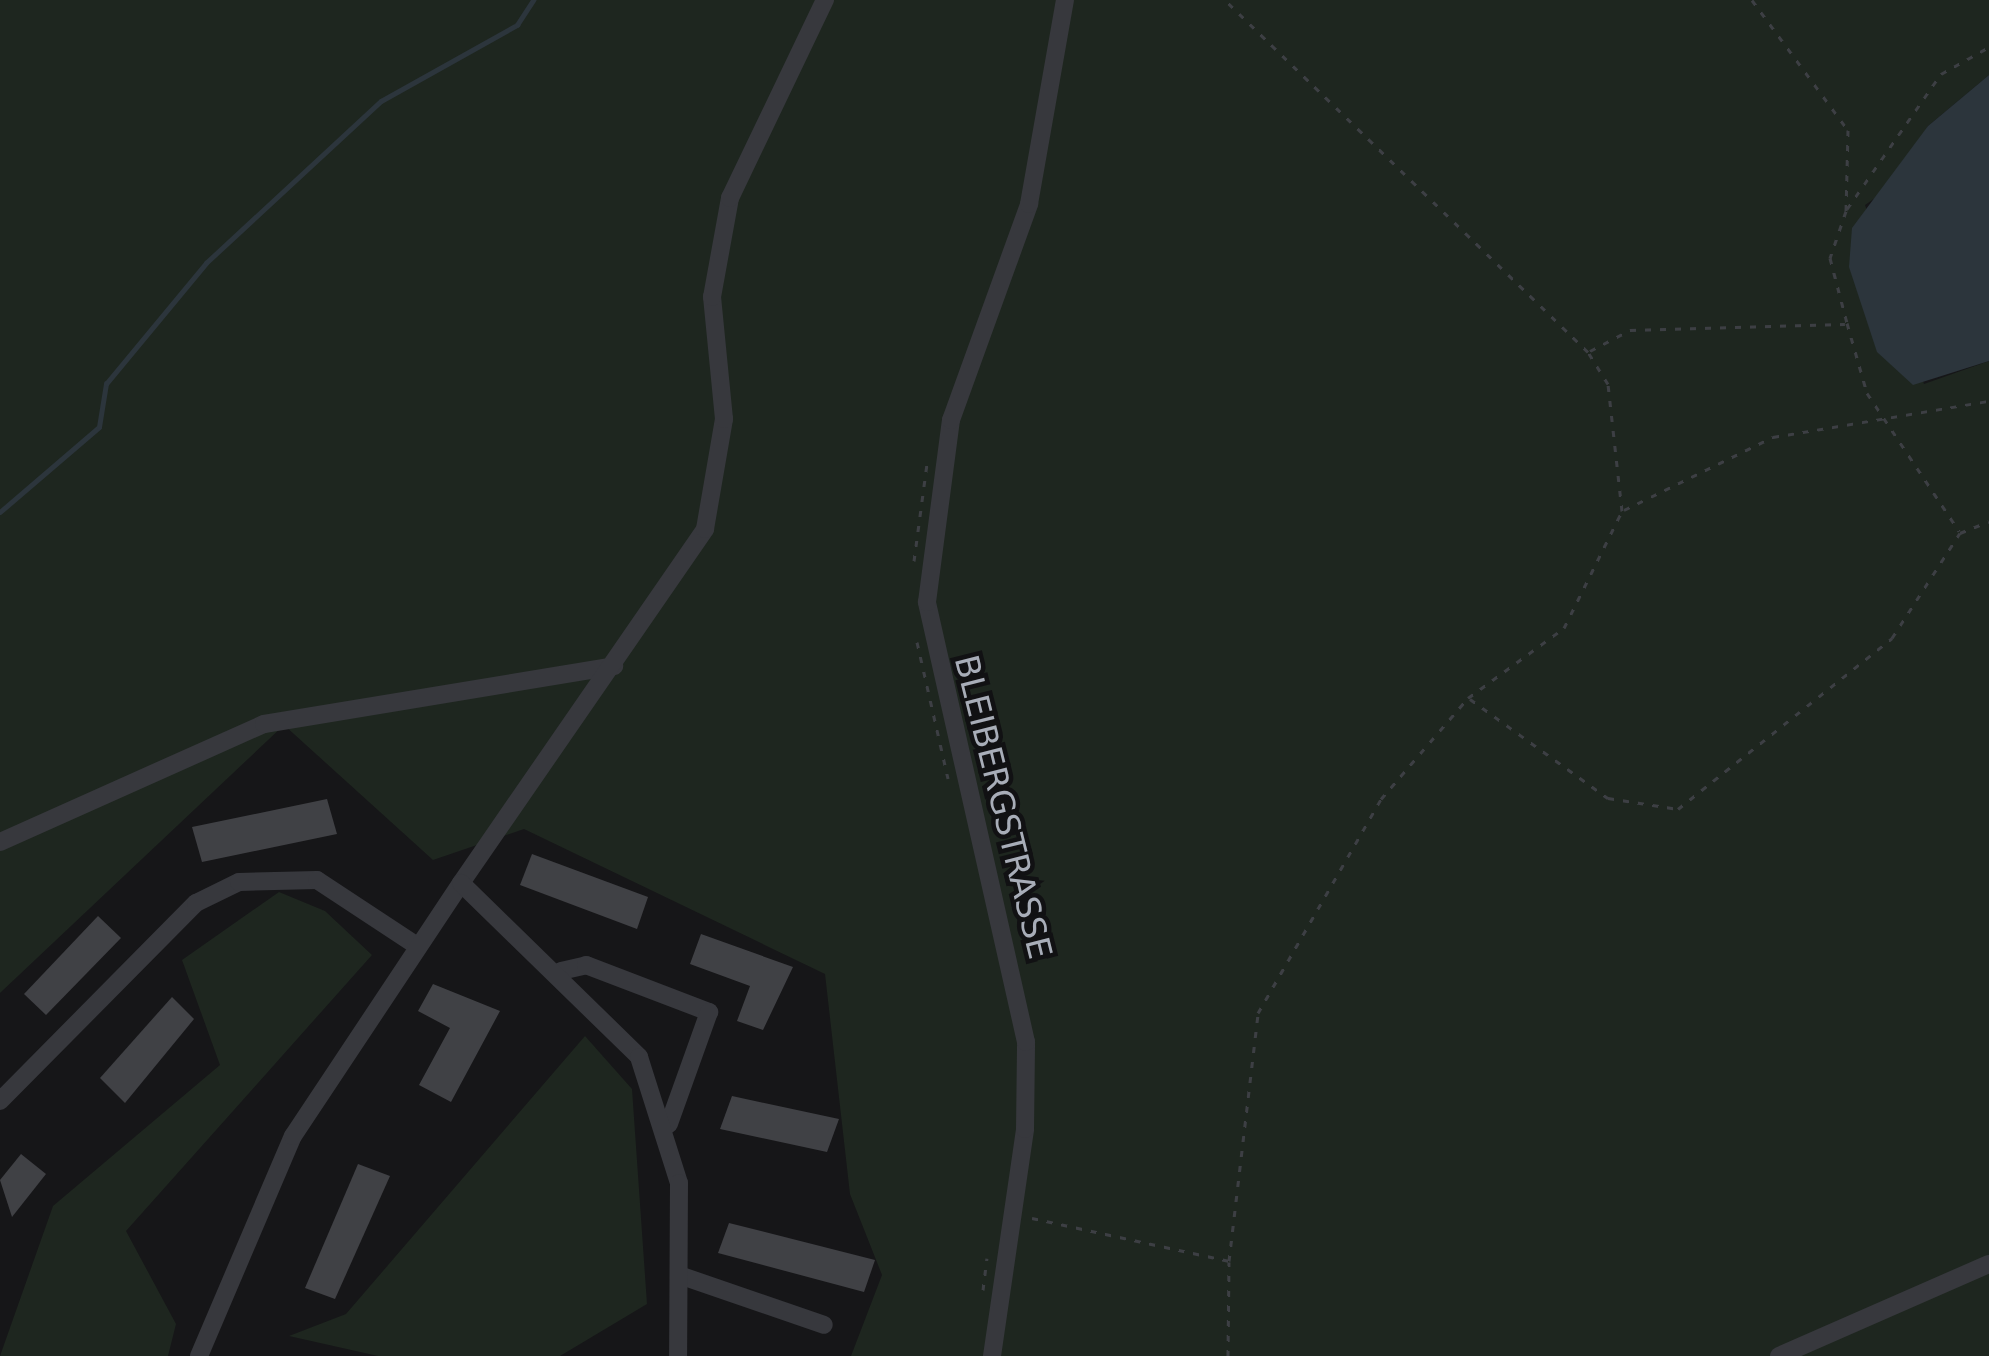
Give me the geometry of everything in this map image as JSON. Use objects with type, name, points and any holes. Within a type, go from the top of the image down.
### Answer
[{"type":"street","points":[[199,1356],[293,1136],[417,946],[705,529],[724,419],[712,297],[730,198],[825,0]]},
{"type":"street","name":"BLEIBERGSTRASSE","points":[[992,1356],[1013,1214],[1027,1042],[927,602],[951,419],[1029,204],[1065,0]]},
{"type":"street","points":[[0,842],[264,724],[614,666]]},
{"type":"street","points":[[0,1101],[196,903],[238,882],[317,880],[417,946]]},
{"type":"street","points":[[460,883],[561,971],[639,1057],[669,1124],[679,1356]]},
{"type":"street","points":[[561,971],[586,965],[709,1012],[669,1124]]},
{"type":"street","points":[[1779,1356],[1989,1264]]},
{"type":"street","points":[[679,1275],[824,1325]]},
{"type":"path","points":[[1225,0],[1588,352],[1608,384],[1622,511],[1564,628],[1468,698],[1382,799],[1258,1013],[1228,1261],[1228,1356]]},
{"type":"path","points":[[1752,0],[1848,130],[1846,211]]},
{"type":"path","points":[[1960,533],[1893,423],[1867,393],[1830,258],[1846,211],[1941,74],[1989,46]]},
{"type":"path","points":[[1588,352],[1630,330],[1846,323]]},
{"type":"path","points":[[1622,511],[1773,437],[1893,423],[1989,401]]},
{"type":"path","points":[[913,577],[930,454]]},
{"type":"path","points":[[1468,698],[1608,798],[1678,809],[1892,638],[1960,533],[1989,521]]},
{"type":"path","points":[[914,620],[954,802]]},
{"type":"path","points":[[1013,1214],[1228,1261]]},
{"type":"path","points":[[982,1296],[992,1235]]},
{"type":"shaded area","points":[[0,0],[1989,0],[1989,75],[1928,126],[1894,185],[1865,205],[1924,384],[1989,361],[1989,1356],[851,1356],[882,1275],[850,1194],[825,974],[524,829],[433,860],[284,725],[0,993]]},
{"type":"shaded area","points":[[1989,75],[1989,361],[1913,385],[1877,352],[1849,267],[1852,228],[1928,126]]},
{"type":"shaded area","points":[[279,892],[325,911],[372,955],[126,1231],[176,1324],[168,1356],[0,1356],[53,1206],[220,1065],[182,960]]},
{"type":"shaded area","points":[[585,1036],[632,1089],[647,1304],[560,1356],[378,1356],[289,1336],[346,1314]]},
{"type":"building","points":[[327,799],[337,834],[202,862],[192,827]]},
{"type":"building","points":[[532,854],[648,897],[637,929],[520,885]]},
{"type":"building","points":[[98,916],[121,938],[46,1015],[24,994]]},
{"type":"building","points":[[701,934],[793,967],[763,1030],[737,1021],[750,986],[690,964]]},
{"type":"building","points":[[433,984],[500,1011],[451,1102],[419,1085],[450,1028],[418,1011]]},
{"type":"building","points":[[172,997],[194,1019],[125,1103],[100,1078]]},
{"type":"building","points":[[732,1096],[839,1119],[827,1152],[720,1129]]},
{"type":"building","points":[[21,1154],[46,1174],[12,1217],[0,1180]]},
{"type":"building","points":[[358,1164],[390,1176],[335,1299],[305,1288]]},
{"type":"building","points":[[729,1223],[875,1260],[864,1292],[718,1253]]},
{"type":"waterway","points":[[0,512],[99,427],[106,384],[206,263],[381,101],[517,25],[533,0]]}]
